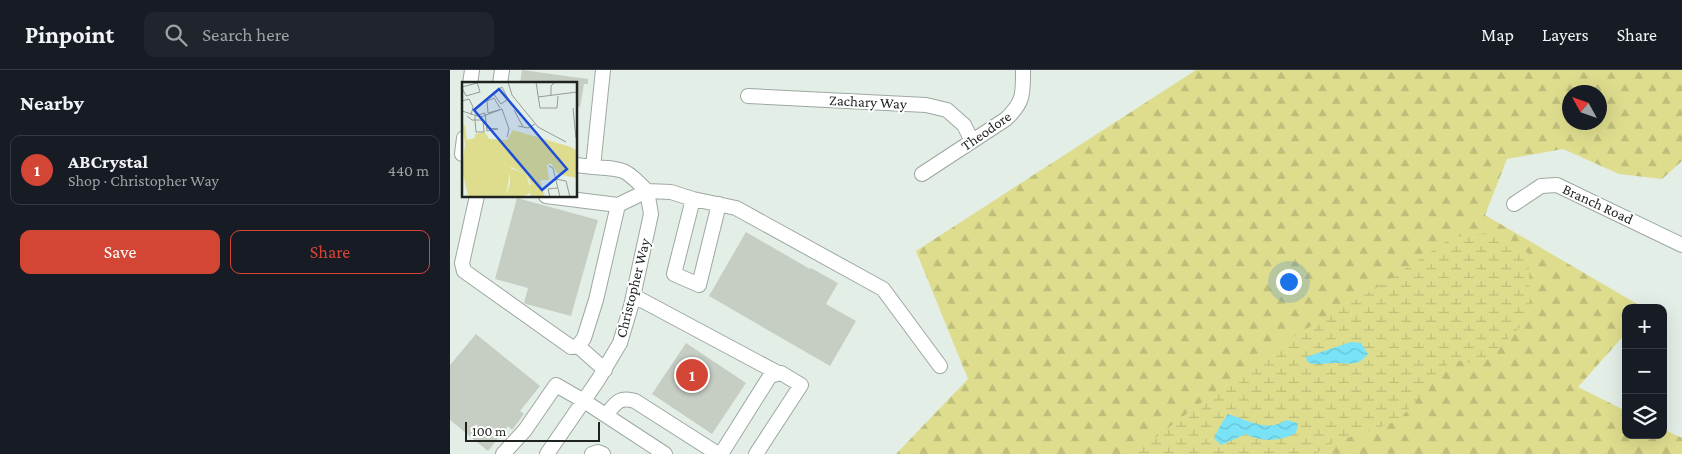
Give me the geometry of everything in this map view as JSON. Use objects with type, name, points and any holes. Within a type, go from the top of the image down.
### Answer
[{"type":"street","points":[[593,167],[603,70]]},
{"type":"street","name":"Theodore","points":[[922,174],[1006,119],[1018,108],[1023,92],[1024,70]]},
{"type":"street","name":"Zachary Way","points":[[748,96],[926,105],[947,110],[964,125],[972,141]]},
{"type":"street","points":[[578,165],[623,170],[629,173],[647,190]]},
{"type":"street","name":"Branch Road","points":[[1514,204],[1541,186],[1557,185],[1682,245]]},
{"type":"street","points":[[562,198],[618,205],[647,190],[671,192],[736,208],[883,289],[940,366]]},
{"type":"street","name":"Christopher Way","points":[[548,454],[620,344],[634,296],[651,214],[647,190]]},
{"type":"street","points":[[477,198],[462,262],[464,271],[571,347],[578,346],[584,338],[596,300],[618,205]]},
{"type":"street","points":[[694,199],[674,274],[699,285],[719,204]]},
{"type":"street","points":[[634,296],[801,385],[756,454]]},
{"type":"street","points":[[578,346],[604,370]]},
{"type":"street","points":[[606,415],[621,399],[626,398],[635,401],[719,454],[770,376],[778,373]]},
{"type":"street","points":[[503,454],[525,430],[556,384],[665,454]]},
{"type":"street","points":[[592,454],[598,452],[603,454]]},
{"type":"green space","points":[[1196,70],[1682,70],[1682,161],[1662,179],[1619,174],[1563,149],[1507,159],[1485,215],[1637,304],[1622,304],[1622,338],[1578,387],[1622,409],[1622,439],[1667,439],[1667,431],[1682,438],[1682,454],[896,454],[968,379],[916,251]]},
{"type":"green space","points":[[1496,232],[1529,254],[1530,317],[1481,366],[1452,359],[1398,421],[1332,443],[1315,454],[1134,454],[1270,350],[1376,288],[1453,237]]},
{"type":"water","points":[[1351,342],[1361,343],[1368,354],[1357,363],[1317,364],[1307,362],[1306,357]]},
{"type":"water","points":[[1228,414],[1257,424],[1272,425],[1286,420],[1298,423],[1296,433],[1284,438],[1271,440],[1258,439],[1246,434],[1221,445],[1214,438]]},
{"type":"building","points":[[522,70],[588,79],[588,84],[584,84],[580,107],[578,106],[578,82],[520,82]]},
{"type":"building","points":[[517,198],[598,220],[571,316],[526,304],[524,303],[528,288],[495,279]]},
{"type":"building","points":[[746,232],[838,283],[826,304],[856,321],[830,366],[709,296]]},
{"type":"building","points":[[476,334],[540,386],[520,411],[524,414],[512,430],[508,426],[488,451],[450,420],[450,365]]},
{"type":"building","points":[[686,343],[746,383],[712,434],[652,394]]},
{"type":"place","name":"ABCrystal","points":[[692,375]]}]
